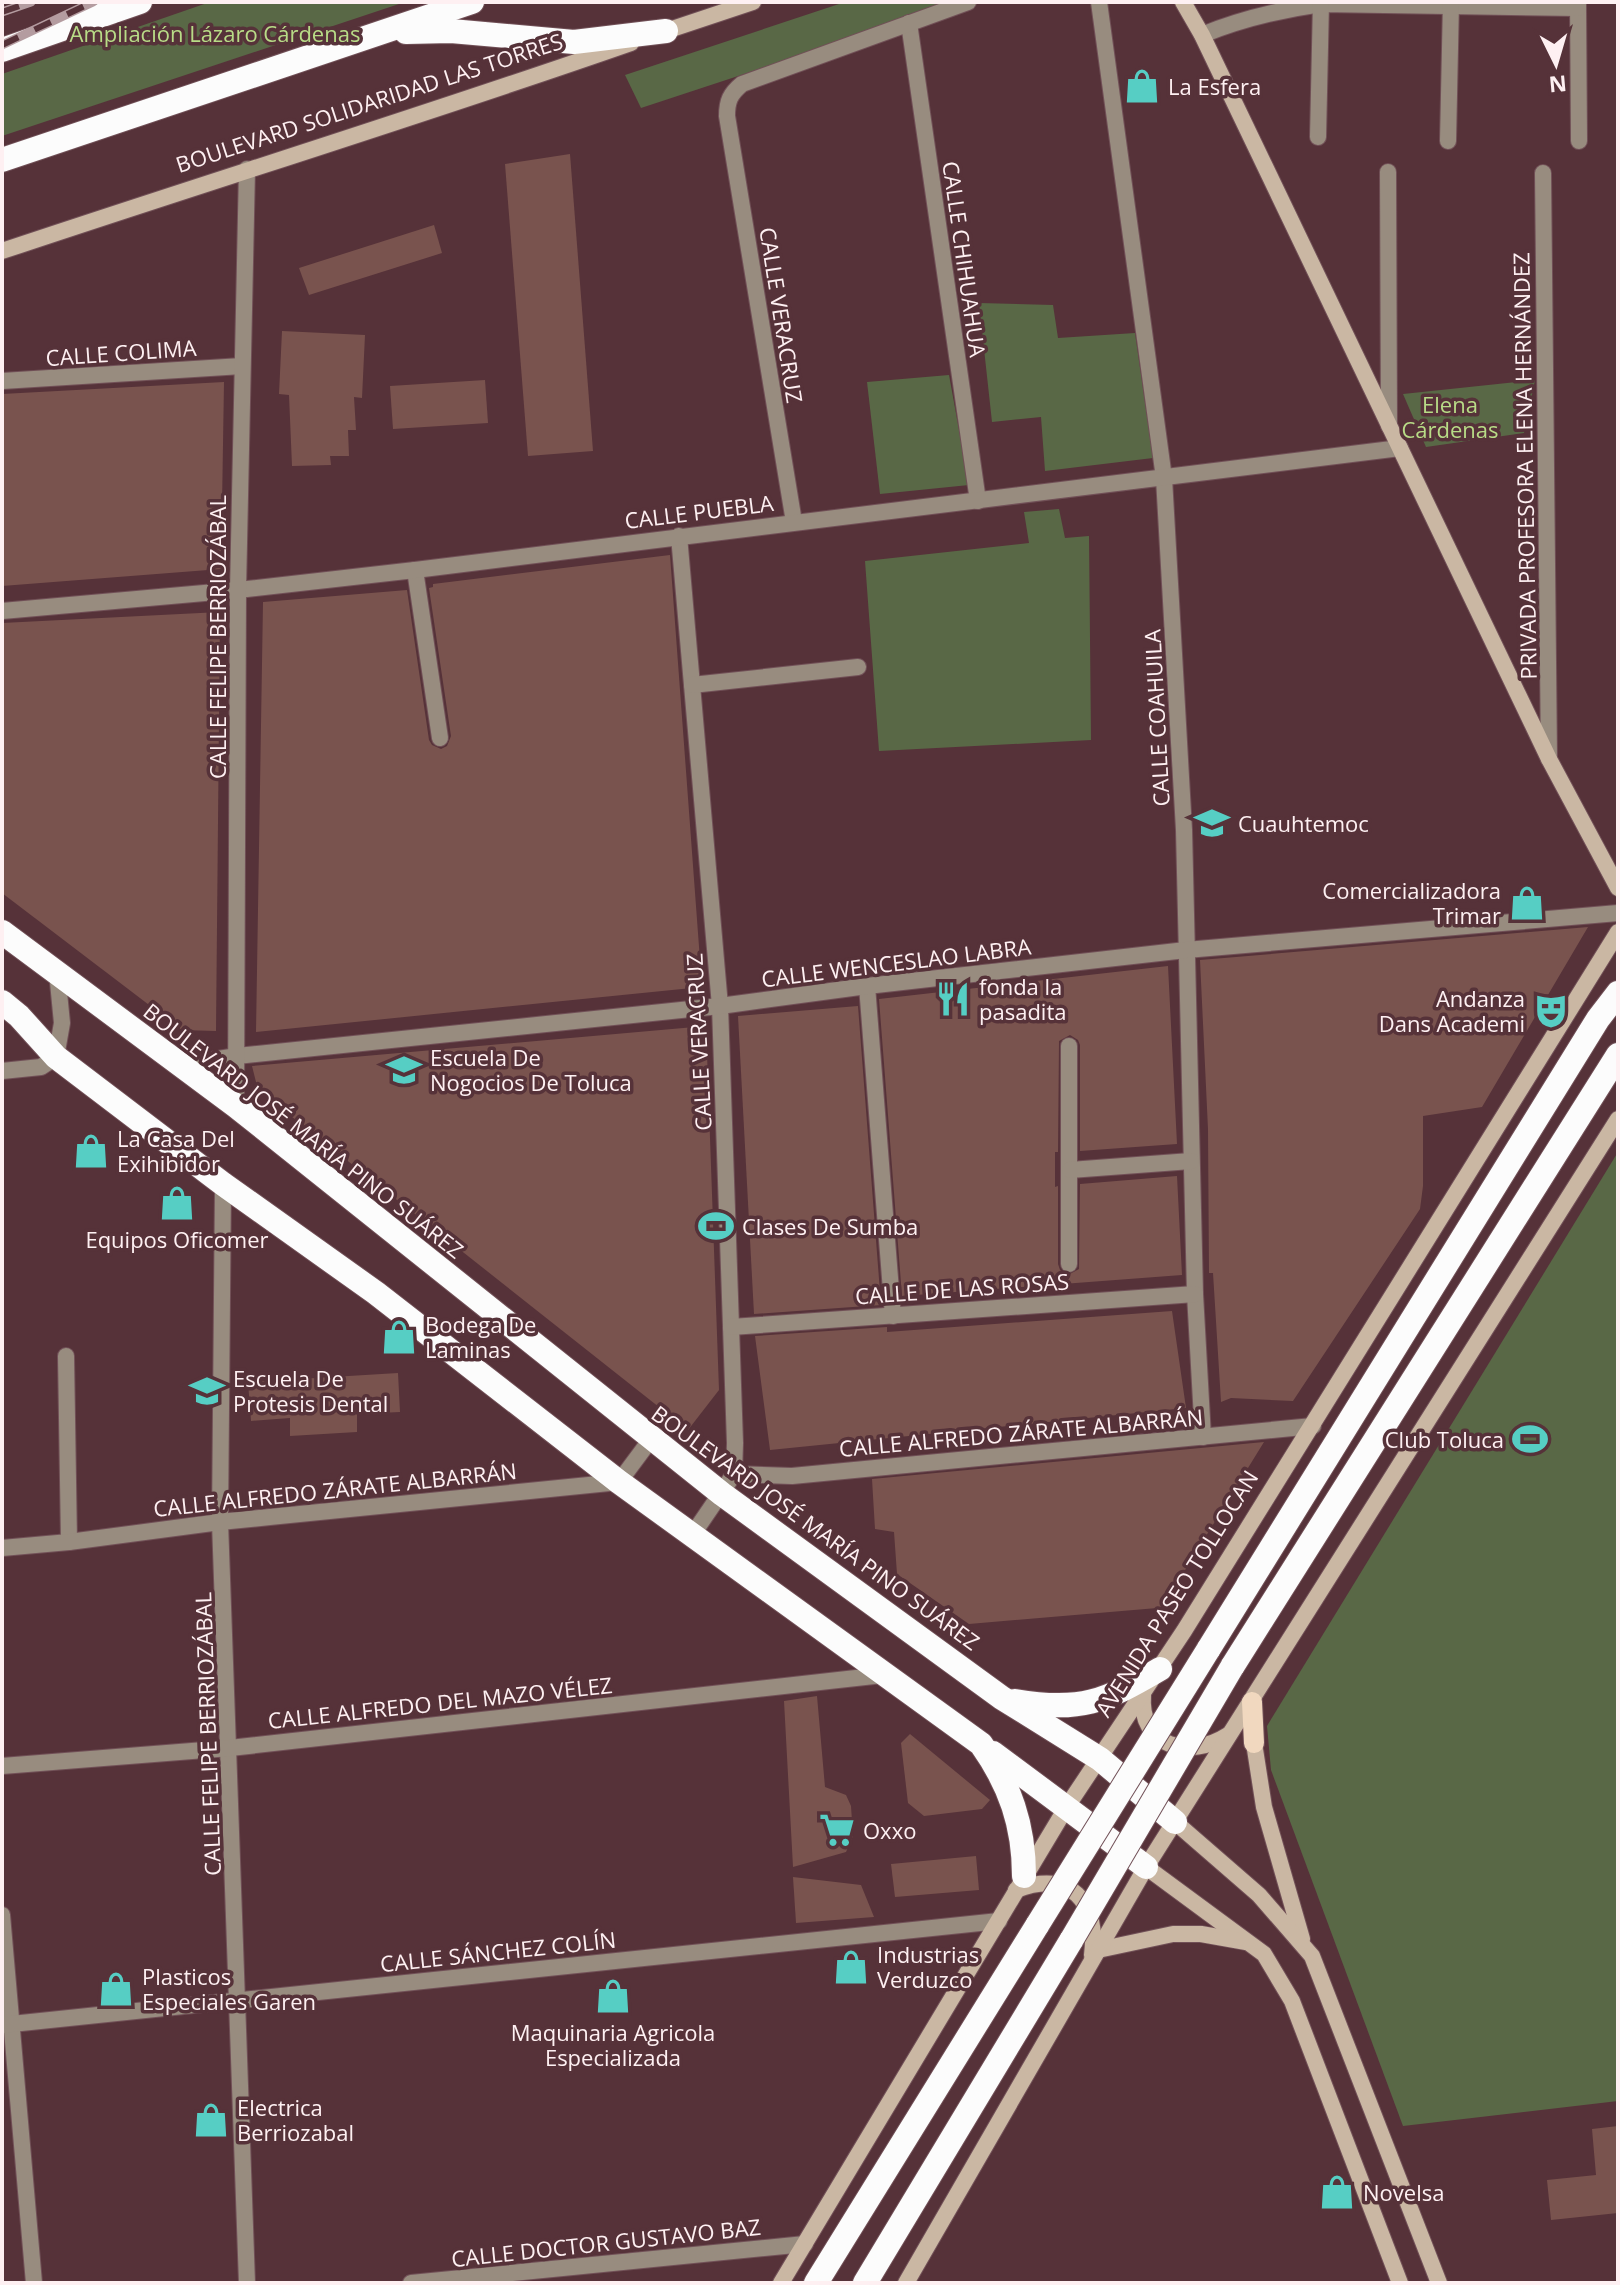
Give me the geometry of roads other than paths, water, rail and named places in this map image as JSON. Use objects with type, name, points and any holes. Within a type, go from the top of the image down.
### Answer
[{"type":"highway","points":[[2,50],[140,2]]},
{"type":"highway","points":[[2,160],[472,2]]},
{"type":"highway","points":[[349,43],[426,31],[574,42],[666,31]]},
{"type":"highway","name":"BOULEVARD JOSÉ MARÍA PINO SUÁREZ","points":[[2,932],[236,1106],[651,1439],[728,1484],[1002,1698],[1100,1759],[1175,1822]]},
{"type":"highway","points":[[816,2283],[1598,1019],[1618,993]]},
{"type":"highway","points":[[2,1002],[56,1057],[223,1184],[376,1293],[619,1482],[1146,1867]]},
{"type":"highway","points":[[865,2283],[1232,1667],[1618,1055]]},
{"type":"highway","points":[[1002,1698],[1051,1706],[1089,1703],[1121,1692],[1160,1669]]},
{"type":"highway","points":[[981,1744],[995,1764],[1016,1809],[1024,1853],[1020,1883]]},
{"type":"main road","name":"BOULEVARD SOLIDARIDAD LAS TORRES","points":[[2,251],[247,169],[416,118],[753,2]]},
{"type":"main road","points":[[1183,2],[1202,35],[1549,759],[1618,888]]},
{"type":"main road","name":"AVENIDA PASEO TOLLOCAN","points":[[781,2283],[1066,1808],[1160,1669],[1618,932]]},
{"type":"main road","points":[[906,2283],[1146,1867],[1618,1119]]},
{"type":"main road","points":[[1143,1695],[1146,1720],[1167,1743],[1187,1749],[1198,1748],[1228,1735]]},
{"type":"main road","points":[[1252,1702],[1254,1743],[1264,1807],[1303,1944]]},
{"type":"main road","name":"BOULEVARD JOSÉ MARÍA PINO SUÁREZ","points":[[1175,1822],[1259,1895],[1303,1944],[1323,1983],[1439,2283]]},
{"type":"main road","points":[[1146,1867],[1251,1943],[1273,1966],[1292,2001],[1400,2283]]},
{"type":"main road","points":[[1020,1883],[1053,1884],[1076,1894],[1085,1902],[1093,1923],[1094,1957]]},
{"type":"main road","points":[[1094,1957],[1173,1934],[1201,1934],[1251,1943]]},
{"type":"street","points":[[909,23],[968,2]]},
{"type":"street","name":"CALLE COAHUILA","points":[[1099,2],[1164,478],[1184,830],[1195,1294],[1203,1437]]},
{"type":"street","points":[[1202,35],[1239,20],[1321,3],[1578,5],[1579,141]]},
{"type":"street","points":[[1318,137],[1321,3]]},
{"type":"street","points":[[1448,141],[1451,4]]},
{"type":"street","name":"CALLE VERACRUZ","points":[[794,522],[727,102],[732,92],[742,84],[909,23]]},
{"type":"street","name":"CALLE CHIHUAHUA","points":[[909,23],[978,501]]},
{"type":"street","name":"CALLE FELIPE BERRIOZÁBAL","points":[[236,1106],[238,590],[247,169]]},
{"type":"street","points":[[1388,172],[1389,426]]},
{"type":"street","name":"PRIVADA PROFESORA ELENA HERNÁNDEZ","points":[[1543,173],[1549,759]]},
{"type":"street","name":"CALLE COLIMA","points":[[2,381],[242,366]]},
{"type":"street","name":"CALLE PUEBLA","points":[[2,611],[238,590],[415,570],[1400,448]]},
{"type":"street","name":"CALLE VERACRUZ","points":[[679,536],[720,1006],[731,1327],[728,1484]]},
{"type":"street","points":[[415,570],[440,738]]},
{"type":"street","points":[[692,685],[858,667]]},
{"type":"street","name":"CALLE WENCESLAO LABRA","points":[[181,1065],[237,1056],[720,1006],[1186,950],[1618,913]]},
{"type":"street","points":[[2,1071],[41,1067],[56,1057],[62,1023],[57,972]]},
{"type":"street","points":[[867,986],[893,1316]]},
{"type":"street","points":[[1069,1046],[1069,1264]]},
{"type":"street","points":[[1070,1170],[1191,1161]]},
{"type":"street","name":"CALLE FELIPE BERRIOZÁBAL","points":[[223,1184],[220,1522],[247,2283]]},
{"type":"street","name":"CALLE DE LAS ROSAS","points":[[731,1327],[1195,1294]]},
{"type":"street","points":[[66,1356],[69,1542]]},
{"type":"street","name":"CALLE ALFREDO ZÁRATE ALBARRÁN","points":[[728,1484],[1313,1426]]},
{"type":"street","points":[[619,1482],[651,1439]]},
{"type":"street","name":"CALLE ALFREDO ZÁRATE ALBARRÁN","points":[[2,1548],[220,1522],[619,1482]]},
{"type":"street","points":[[693,1534],[728,1484]]},
{"type":"street","name":"CALLE ALFREDO DEL MAZO VÉLEZ","points":[[2,1766],[230,1748],[883,1675]]},
{"type":"street","points":[[2,1915],[6,2024],[34,2283]]},
{"type":"street","name":"CALLE SÁNCHEZ COLÍN","points":[[6,2024],[999,1921]]},
{"type":"street","name":"CALLE DOCTOR GUSTAVO BAZ","points":[[411,2283],[805,2244]]},
{"type":"railway","points":[[2,12],[31,2]]},
{"type":"railway","points":[[2,45],[93,2]]},
{"type":"place","name":"La Esfera","points":[[1142,86]]},
{"type":"place","name":"Cuauhtemoc","points":[[1212,823]]},
{"type":"place","name":"Comercializadora Trimar","points":[[1527,903]]},
{"type":"place","name":"fonda la pasadita","points":[[953,999]]},
{"type":"place","name":"Andanza Dans Academi","points":[[1551,1011]]},
{"type":"place","name":"Escuela De Nogocios De Toluca","points":[[404,1070]]},
{"type":"place","name":"La Casa Del Exihibidor","points":[[91,1151]]},
{"type":"place","name":"Equipos Oficomer","points":[[177,1203]]},
{"type":"place","name":"Clases De Sumba","points":[[716,1226]]},
{"type":"place","name":"Bodega De Laminas","points":[[399,1337]]},
{"type":"place","name":"Escuela De Protesis Dental","points":[[207,1391]]},
{"type":"place","name":"Club Toluca","points":[[1530,1439]]},
{"type":"place","name":"Oxxo","points":[[837,1830]]},
{"type":"place","name":"Industrias Verduzco","points":[[851,1967]]},
{"type":"place","name":"Plasticos Especiales Garen","points":[[116,1989]]},
{"type":"place","name":"Maquinaria Agricola Especializada","points":[[613,1996]]},
{"type":"place","name":"Electrica Berriozabal","points":[[211,2120]]},
{"type":"place","name":"Novelsa","points":[[1337,2192]]},
{"type":"park label","name":"Ampliación Lázaro Cárdenas","points":[[215,33]]},
{"type":"park label","name":"Elena Cárdenas","points":[[1450,416]]}]
